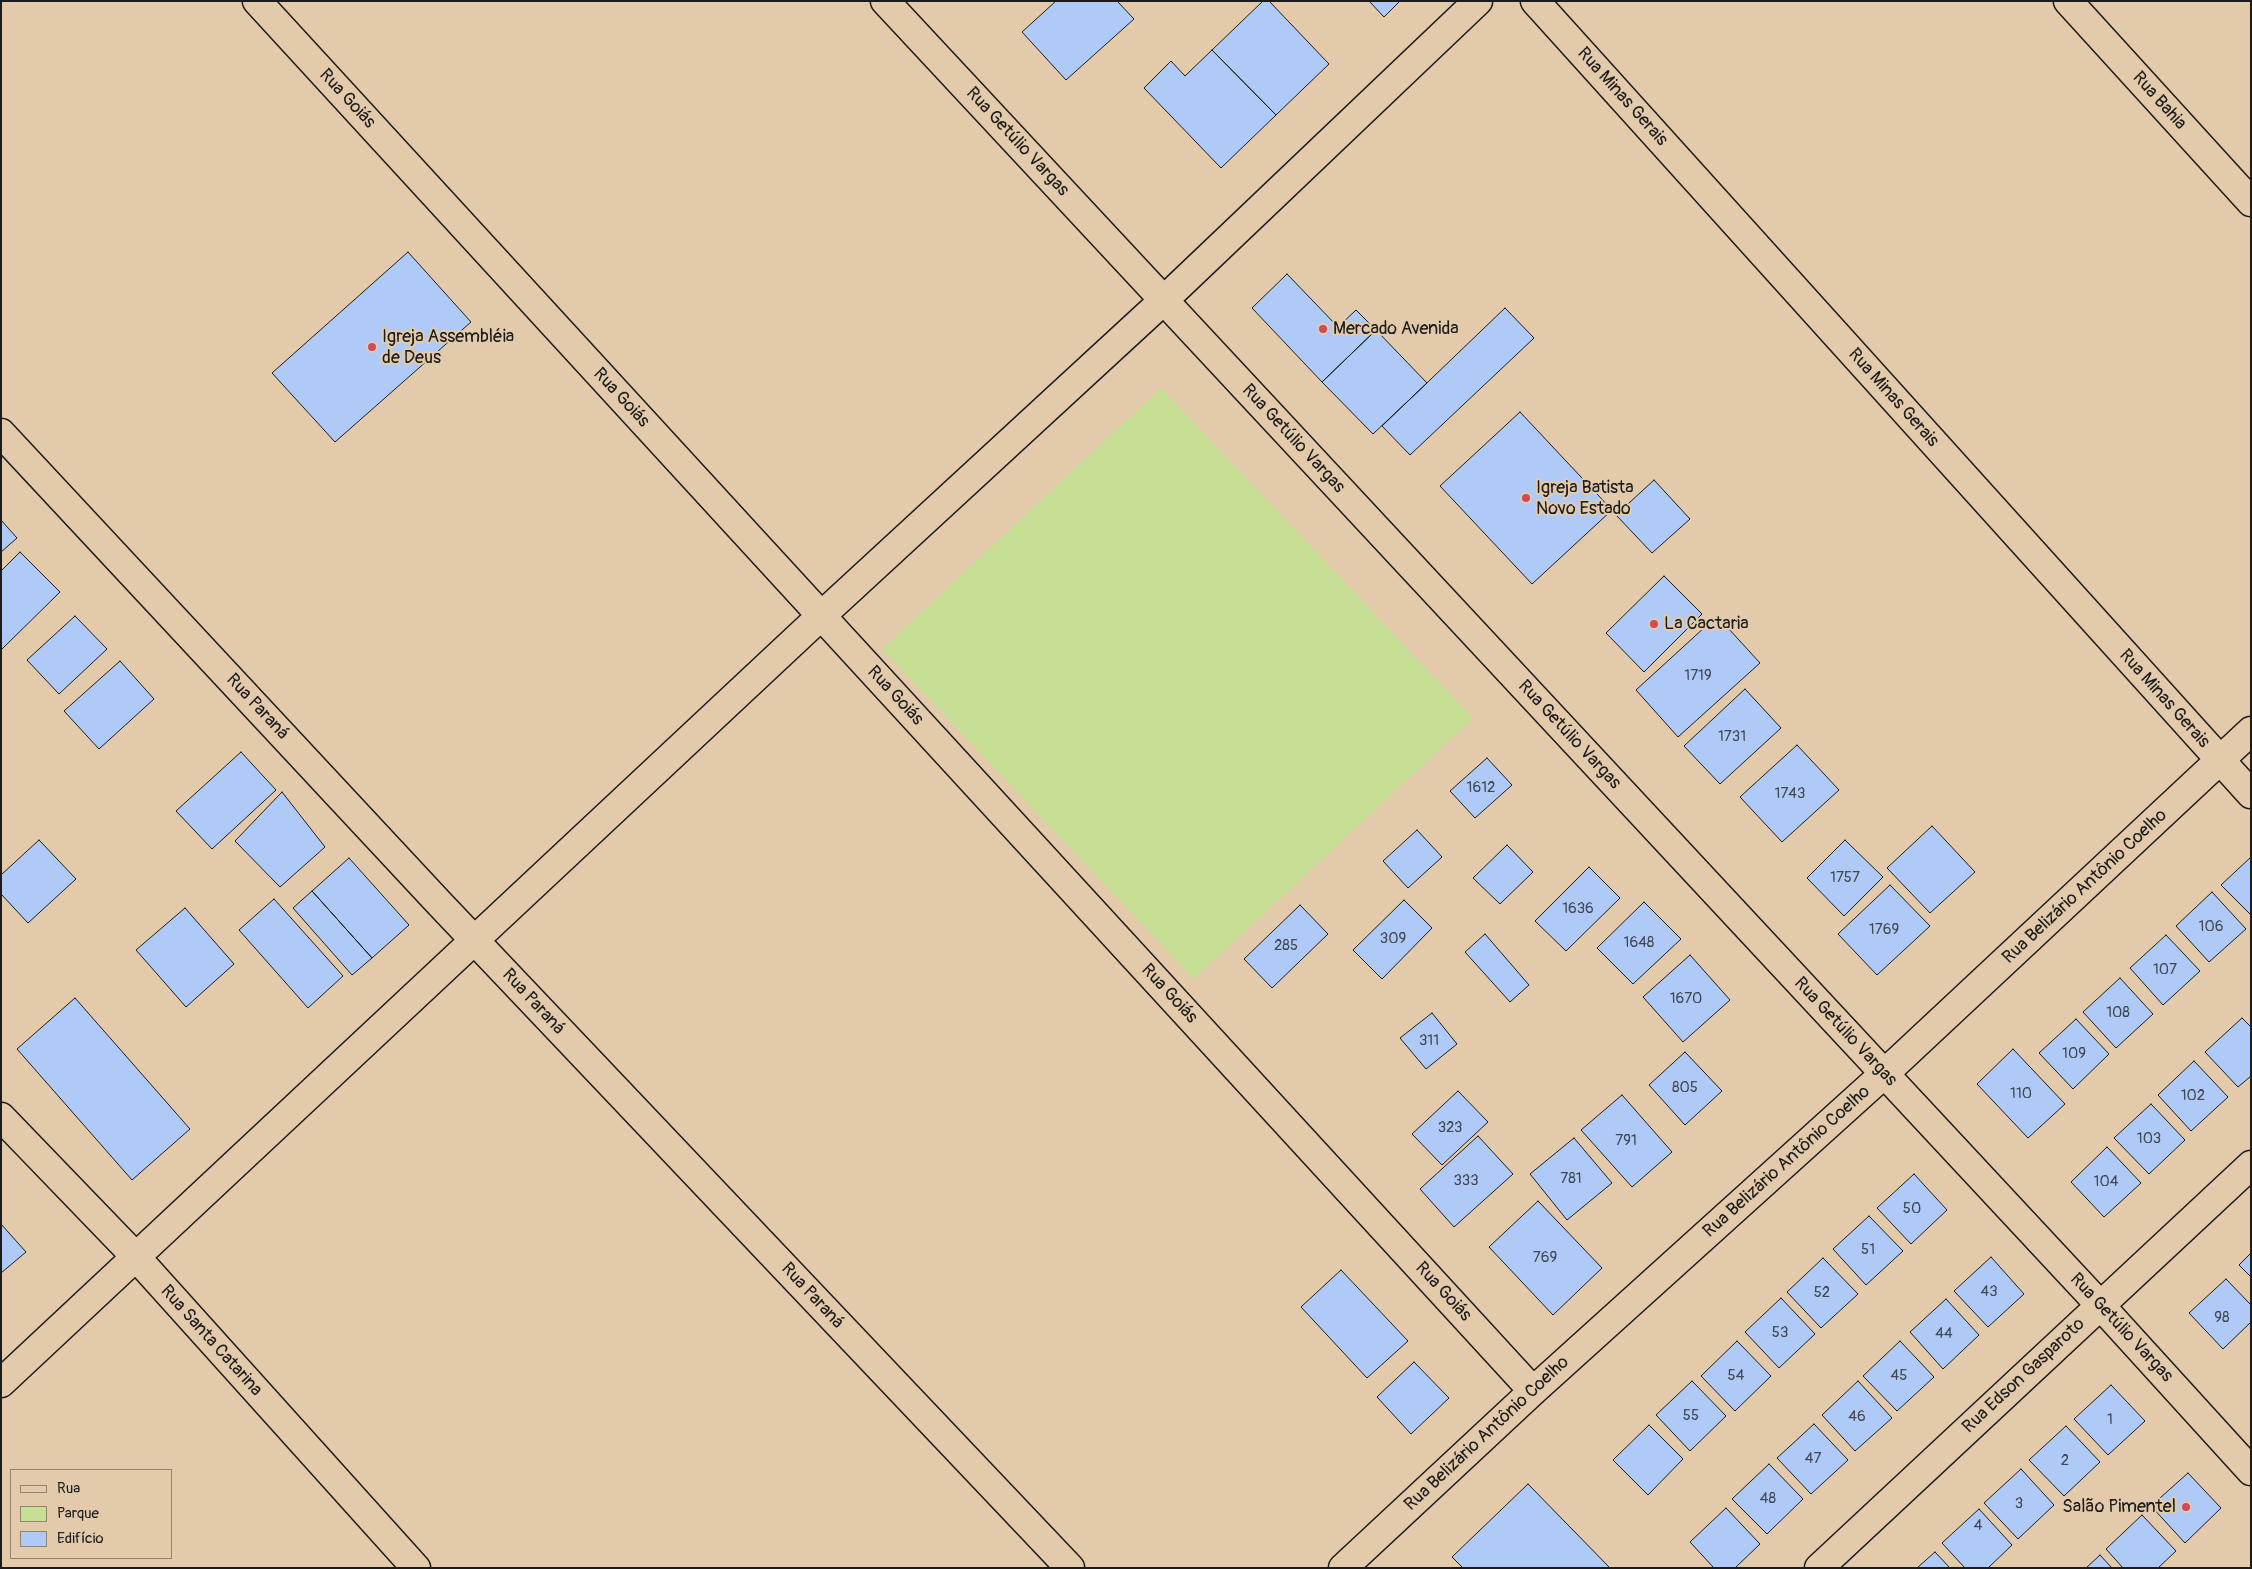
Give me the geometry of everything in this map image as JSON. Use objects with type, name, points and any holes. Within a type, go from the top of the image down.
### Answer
[{"type":"street","name":"Rua Goiás","points":[[257,1],[1533,1391]]},
{"type":"street","name":"Rua Getúlio Vargas","points":[[885,1],[2100,1305],[2251,1471]]},
{"type":"street","points":[[1,1383],[821,616],[1164,300],[1478,1]]},
{"type":"street","name":"Rua Minas Gerais","points":[[1535,1],[2251,794]]},
{"type":"street","name":"Rua Bahia","points":[[2068,1],[2251,202]]},
{"type":"street","name":"Rua Paraná","points":[[1,433],[475,940],[1070,1568]]},
{"type":"street","name":"Rua Belizário Antônio Coelho","points":[[1343,1568],[1533,1391],[1884,1074],[2251,732]]},
{"type":"street","name":"Rua Santa Catarina","points":[[1,1117],[136,1257],[416,1568]]},
{"type":"street","name":"Rua Edson Gasparoto","points":[[1819,1568],[2251,1165]]},
{"type":"green space","points":[[1161,388],[1473,718],[1194,979],[882,649]]},
{"type":"building","points":[[1056,1],[1117,1],[1134,19],[1066,80],[1022,32]]},
{"type":"building","points":[[1263,1],[1269,1],[1329,64],[1276,115],[1212,50]]},
{"type":"building","points":[[1369,1],[1400,1],[1384,17]]},
{"type":"building","points":[[1212,50],[1276,115],[1221,168],[1144,88],[1171,61],[1185,76]]},
{"type":"building","name":"Igreja Assembléia de Deus","points":[[408,252],[471,322],[335,442],[272,373]]},
{"type":"building","name":"Mercado Avenida","points":[[1287,274],[1338,327],[1356,310],[1376,330],[1322,382],[1252,308]]},
{"type":"building","points":[[1505,308],[1534,338],[1410,455],[1382,426]]},
{"type":"building","points":[[1376,330],[1427,383],[1373,434],[1322,382]]},
{"type":"building","name":"Igreja Batista Novo Estado","points":[[1520,412],[1612,510],[1532,584],[1440,486]]},
{"type":"building","points":[[1654,480],[1690,519],[1652,553],[1616,515]]},
{"type":"building","points":[[1,520],[17,538],[1,552]]},
{"type":"building","points":[[20,552],[60,592],[1,650],[1,571]]},
{"type":"building","name":"La Cactaria","points":[[1664,576],[1702,614],[1644,672],[1606,633]]},
{"type":"building","points":[[75,616],[107,649],[59,694],[27,660]]},
{"type":"building","points":[[1717,616],[1760,663],[1678,737],[1636,690]]},
{"type":"building","points":[[120,661],[154,699],[99,749],[64,711]]},
{"type":"building","points":[[1745,689],[1781,728],[1720,784],[1684,746]]},
{"type":"building","points":[[1797,745],[1839,790],[1782,842],[1740,797]]},
{"type":"building","points":[[241,752],[276,790],[212,849],[176,811]]},
{"type":"building","points":[[1487,758],[1512,785],[1475,818],[1450,791]]},
{"type":"building","points":[[282,792],[325,847],[280,887],[235,841]]},
{"type":"building","points":[[1932,826],[1975,872],[1930,913],[1887,868]]},
{"type":"building","points":[[1417,830],[1442,857],[1408,888],[1383,861]]},
{"type":"building","points":[[39,840],[76,879],[28,923],[1,894],[1,875]]},
{"type":"building","points":[[1845,840],[1883,877],[1844,916],[1807,878]]},
{"type":"building","points":[[1507,845],[1533,872],[1500,904],[1473,878]]},
{"type":"building","points":[[2251,857],[2251,915],[2221,885]]},
{"type":"building","points":[[349,858],[409,925],[372,958],[312,891]]},
{"type":"building","points":[[1589,867],[1620,898],[1566,951],[1535,921]]},
{"type":"building","points":[[1890,885],[1930,926],[1877,975],[1838,934]]},
{"type":"building","points":[[312,891],[372,958],[352,975],[293,908]]},
{"type":"building","points":[[2212,892],[2246,929],[2209,962],[2176,926]]},
{"type":"building","points":[[274,899],[343,976],[308,1008],[239,930]]},
{"type":"building","points":[[1404,900],[1432,928],[1382,979],[1353,950]]},
{"type":"building","points":[[1644,902],[1681,939],[1633,984],[1597,948]]},
{"type":"building","points":[[1300,905],[1328,934],[1272,988],[1244,959]]},
{"type":"building","points":[[185,908],[234,964],[186,1007],[136,950]]},
{"type":"building","points":[[1485,934],[1529,985],[1510,1002],[1465,952]]},
{"type":"building","points":[[2166,935],[2200,971],[2163,1005],[2130,968]]},
{"type":"building","points":[[1690,955],[1730,1000],[1683,1042],[1643,997]]},
{"type":"building","points":[[2120,978],[2153,1014],[2116,1048],[2083,1012]]},
{"type":"building","points":[[75,998],[190,1129],[132,1180],[17,1049]]},
{"type":"building","points":[[1432,1013],[1457,1044],[1426,1069],[1400,1038]]},
{"type":"building","points":[[2242,1018],[2251,1027],[2251,1076],[2238,1087],[2205,1052]]},
{"type":"building","points":[[2076,1019],[2109,1054],[2073,1089],[2039,1053]]},
{"type":"building","points":[[2013,1049],[2065,1104],[2028,1138],[1977,1084]]},
{"type":"building","points":[[1685,1052],[1722,1091],[1685,1125],[1649,1085]]},
{"type":"building","points":[[2194,1061],[2228,1097],[2191,1131],[2158,1095]]},
{"type":"building","points":[[1458,1091],[1488,1122],[1442,1165],[1412,1134]]},
{"type":"building","points":[[1622,1095],[1672,1152],[1632,1187],[1581,1130]]},
{"type":"building","points":[[2151,1104],[2185,1140],[2149,1174],[2114,1138]]},
{"type":"building","points":[[1478,1136],[1513,1174],[1454,1227],[1420,1189]]},
{"type":"building","points":[[1574,1138],[1612,1183],[1567,1220],[1530,1174]]},
{"type":"building","points":[[2107,1147],[2141,1183],[2104,1217],[2071,1182]]},
{"type":"building","points":[[1914,1174],[1947,1210],[1911,1244],[1877,1208]]},
{"type":"building","points":[[1538,1201],[1602,1268],[1553,1315],[1489,1247]]},
{"type":"building","points":[[1869,1216],[1903,1251],[1866,1285],[1833,1249]]},
{"type":"building","points":[[1,1224],[26,1252],[1,1273]]},
{"type":"building","points":[[2251,1253],[2251,1277],[2239,1265]]},
{"type":"building","points":[[1991,1257],[2024,1294],[1988,1327],[1954,1291]]},
{"type":"building","points":[[1823,1258],[1858,1294],[1821,1328],[1787,1292]]},
{"type":"building","points":[[1341,1270],[1408,1341],[1367,1378],[1301,1307]]},
{"type":"building","points":[[2226,1279],[2251,1305],[2251,1322],[2223,1349],[2189,1313]]},
{"type":"building","points":[[1781,1298],[1815,1334],[1779,1368],[1745,1332]]},
{"type":"building","points":[[1946,1299],[1979,1335],[1943,1369],[1910,1332]]},
{"type":"building","points":[[1737,1341],[1771,1376],[1735,1411],[1701,1376]]},
{"type":"building","points":[[1900,1341],[1934,1377],[1897,1411],[1863,1376]]},
{"type":"building","points":[[1414,1362],[1449,1398],[1411,1434],[1377,1397]]},
{"type":"building","points":[[1692,1381],[1726,1416],[1690,1451],[1656,1415]]},
{"type":"building","points":[[1858,1381],[1892,1418],[1855,1451],[1822,1415]]},
{"type":"building","points":[[2111,1385],[2145,1421],[2108,1455],[2074,1419]]},
{"type":"building","points":[[1814,1424],[1848,1460],[1811,1494],[1777,1458]]},
{"type":"building","points":[[1649,1425],[1683,1459],[1648,1495],[1613,1460]]},
{"type":"building","points":[[2066,1426],[2100,1462],[2064,1496],[2029,1460]]},
{"type":"building","points":[[1769,1464],[1803,1499],[1767,1534],[1732,1499]]},
{"type":"building","points":[[2021,1469],[2054,1505],[2018,1539],[1984,1503]]},
{"type":"building","name":"Salão Pimentel","points":[[2188,1473],[2221,1508],[2185,1543],[2151,1506]]},
{"type":"building","points":[[1528,1484],[1610,1568],[1463,1568],[1452,1557]]},
{"type":"building","points":[[1726,1508],[1760,1544],[1735,1568],[1714,1568],[1690,1542]]},
{"type":"building","points":[[1979,1509],[2012,1545],[1988,1568],[1965,1568],[1942,1543]]},
{"type":"building","points":[[2142,1515],[2176,1551],[2158,1568],[2123,1568],[2106,1549]]},
{"type":"building","points":[[1935,1552],[1950,1568],[1917,1568]]},
{"type":"building","points":[[2100,1555],[2112,1568],[2086,1568]]},
{"type":"place","name":"Mercado Avenida","points":[[1323,329]]},
{"type":"place","name":"Igreja Assembléia de Deus","points":[[372,347]]},
{"type":"place","name":"Igreja Batista Novo Estado","points":[[1526,498]]},
{"type":"place","name":"La Cactaria","points":[[1654,624]]},
{"type":"place","name":"Salão Pimentel","points":[[2186,1507]]}]
